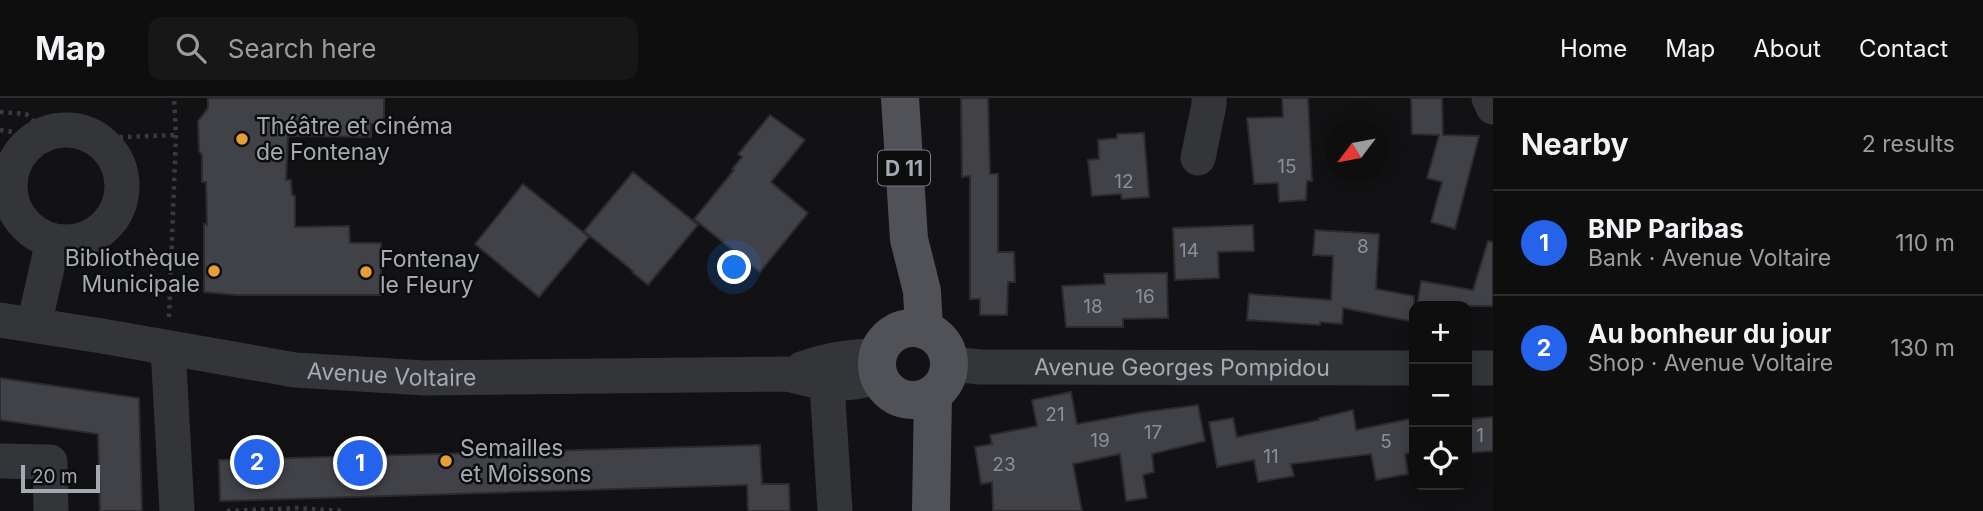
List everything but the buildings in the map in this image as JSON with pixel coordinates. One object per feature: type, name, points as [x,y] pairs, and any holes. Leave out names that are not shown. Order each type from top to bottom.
[{"type":"main road","name":"D 11","points":[[900,98],[909,239],[897,291],[930,505]]},
{"type":"street","points":[[1198,158],[1209,98]]},
{"type":"street","points":[[1489,98],[1493,107]]},
{"type":"street","points":[[62,130],[78,131],[94,138],[107,149],[117,164],[121,181],[120,199],[114,215],[102,228],[87,238],[70,242],[53,241],[36,233],[22,221],[13,205],[10,187],[12,170],[22,139],[62,130]]},
{"type":"street","points":[[34,325],[53,241]]},
{"type":"street","name":"Avenue Voltaire","points":[[0,320],[295,370],[425,378],[788,374],[827,384],[863,382],[909,365]]},
{"type":"street","points":[[169,348],[177,511]]},
{"type":"street","name":"Avenue Voltaire","points":[[788,374],[818,363],[860,356],[909,365]]},
{"type":"street","name":"Avenue Georges Pompidou","points":[[909,365],[1409,368]]},
{"type":"street","points":[[1472,368],[1493,368]]},
{"type":"street","points":[[827,384],[835,511]]},
{"type":"street","points":[[0,461],[50,462],[51,511]]},
{"type":"path","points":[[169,348],[176,135],[174,98]]},
{"type":"path","points":[[0,112],[26,114],[22,139]]},
{"type":"path","points":[[94,138],[176,135]]},
{"type":"path","points":[[227,511],[297,508],[345,511]]},
{"type":"place","name":"Théâtre et cinéma de Fontenay","points":[[242,139]]},
{"type":"place","name":"Bibliothèque Municipale","points":[[214,271]]},
{"type":"place","name":"Fontenay le Fleury","points":[[366,272]]},
{"type":"place","name":"Semailles et Moissons","points":[[446,461]]},
{"type":"place","name":"Au bonheur du jour","points":[[257,462]]},
{"type":"place","name":"BNP Paribas","points":[[360,463]]}]
